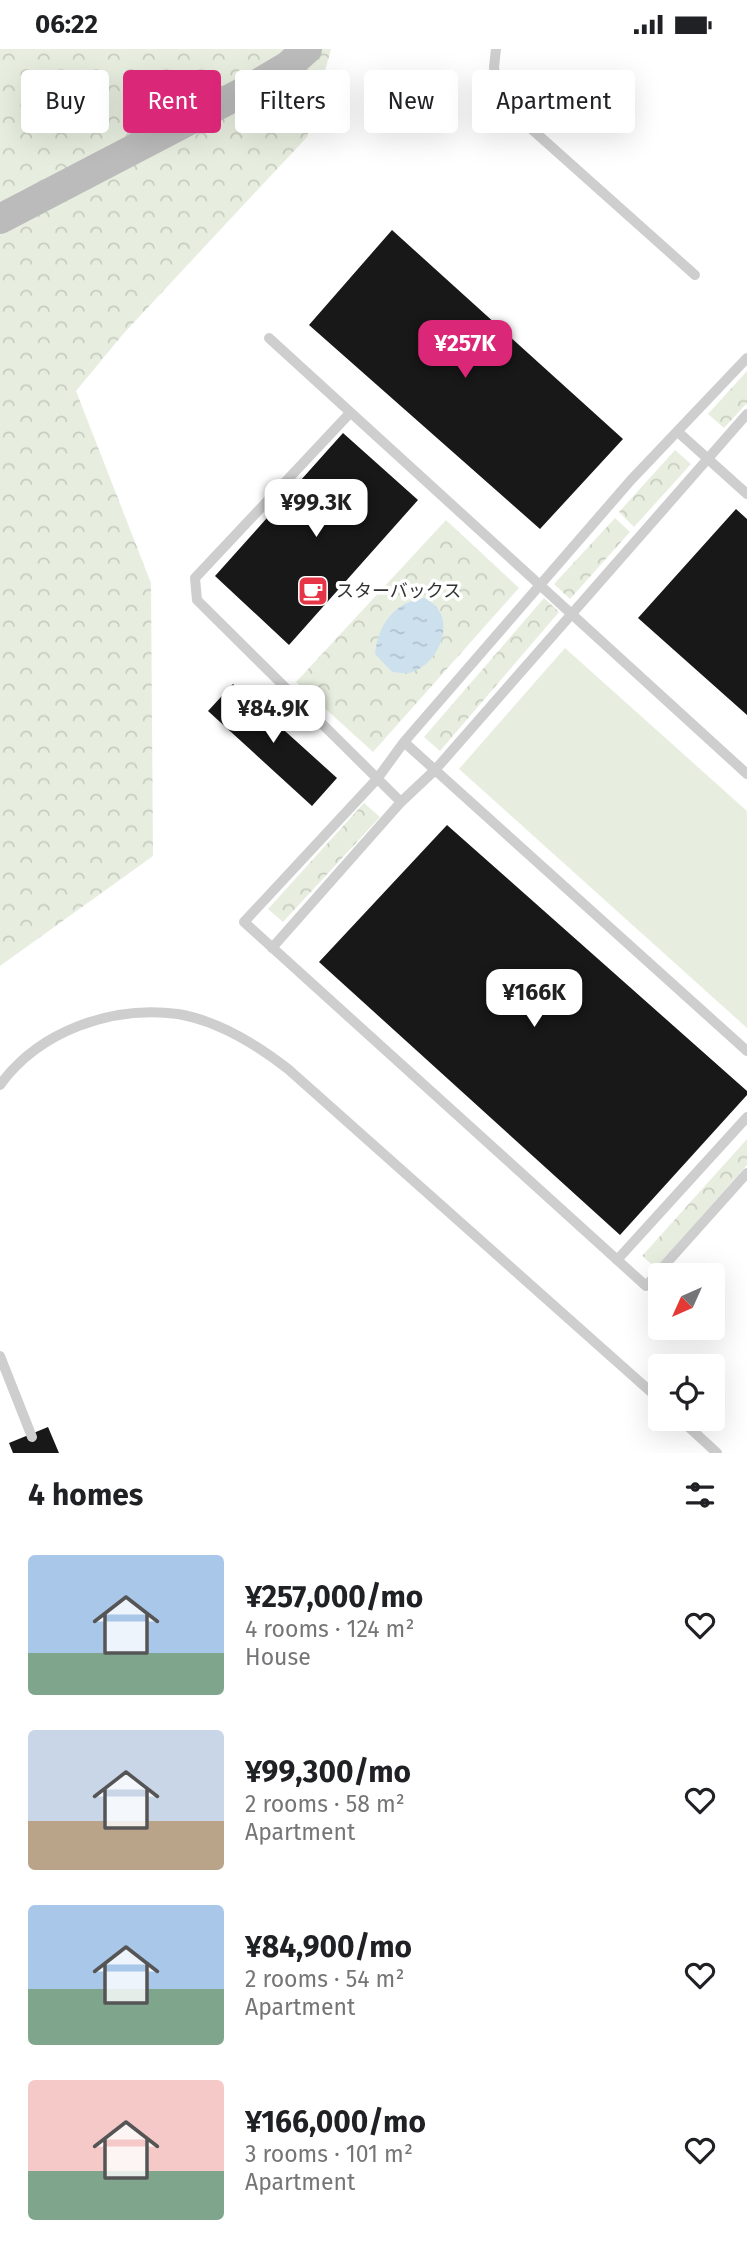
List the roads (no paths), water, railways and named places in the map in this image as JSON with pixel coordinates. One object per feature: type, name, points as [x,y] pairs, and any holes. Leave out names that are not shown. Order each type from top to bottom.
[{"type":"street","points":[[0,219],[251,88],[288,66],[307,49]]},
{"type":"lane","points":[[496,49],[494,67],[498,99],[695,275]]},
{"type":"lane","points":[[269,338],[747,774]]},
{"type":"lane","points":[[747,358],[631,479],[404,742],[377,779],[244,922],[646,1286],[747,1174]]},
{"type":"lane","points":[[349,413],[195,578],[197,600],[401,802]]},
{"type":"lane","points":[[272,948],[401,802],[435,770],[570,612],[747,414]]},
{"type":"lane","points":[[678,432],[747,494]]},
{"type":"lane","points":[[404,742],[523,846],[747,1051]]},
{"type":"lane","points":[[0,1085],[27,1056],[55,1037],[81,1024],[112,1017],[144,1013],[178,1014],[208,1022],[237,1035],[265,1051],[288,1069],[648,1389]]},
{"type":"lane","points":[[617,1260],[747,1117]]},
{"type":"lane","points":[[0,1356],[32,1437]]},
{"type":"lane","points":[[693,1431],[717,1453]]},
{"type":"water","points":[[424,598],[435,605],[441,615],[444,627],[442,639],[430,660],[420,668],[409,673],[392,672],[375,654],[380,634],[396,610],[413,600]]},
{"type":"place","name":"スターバックス","points":[[313,591]]}]
